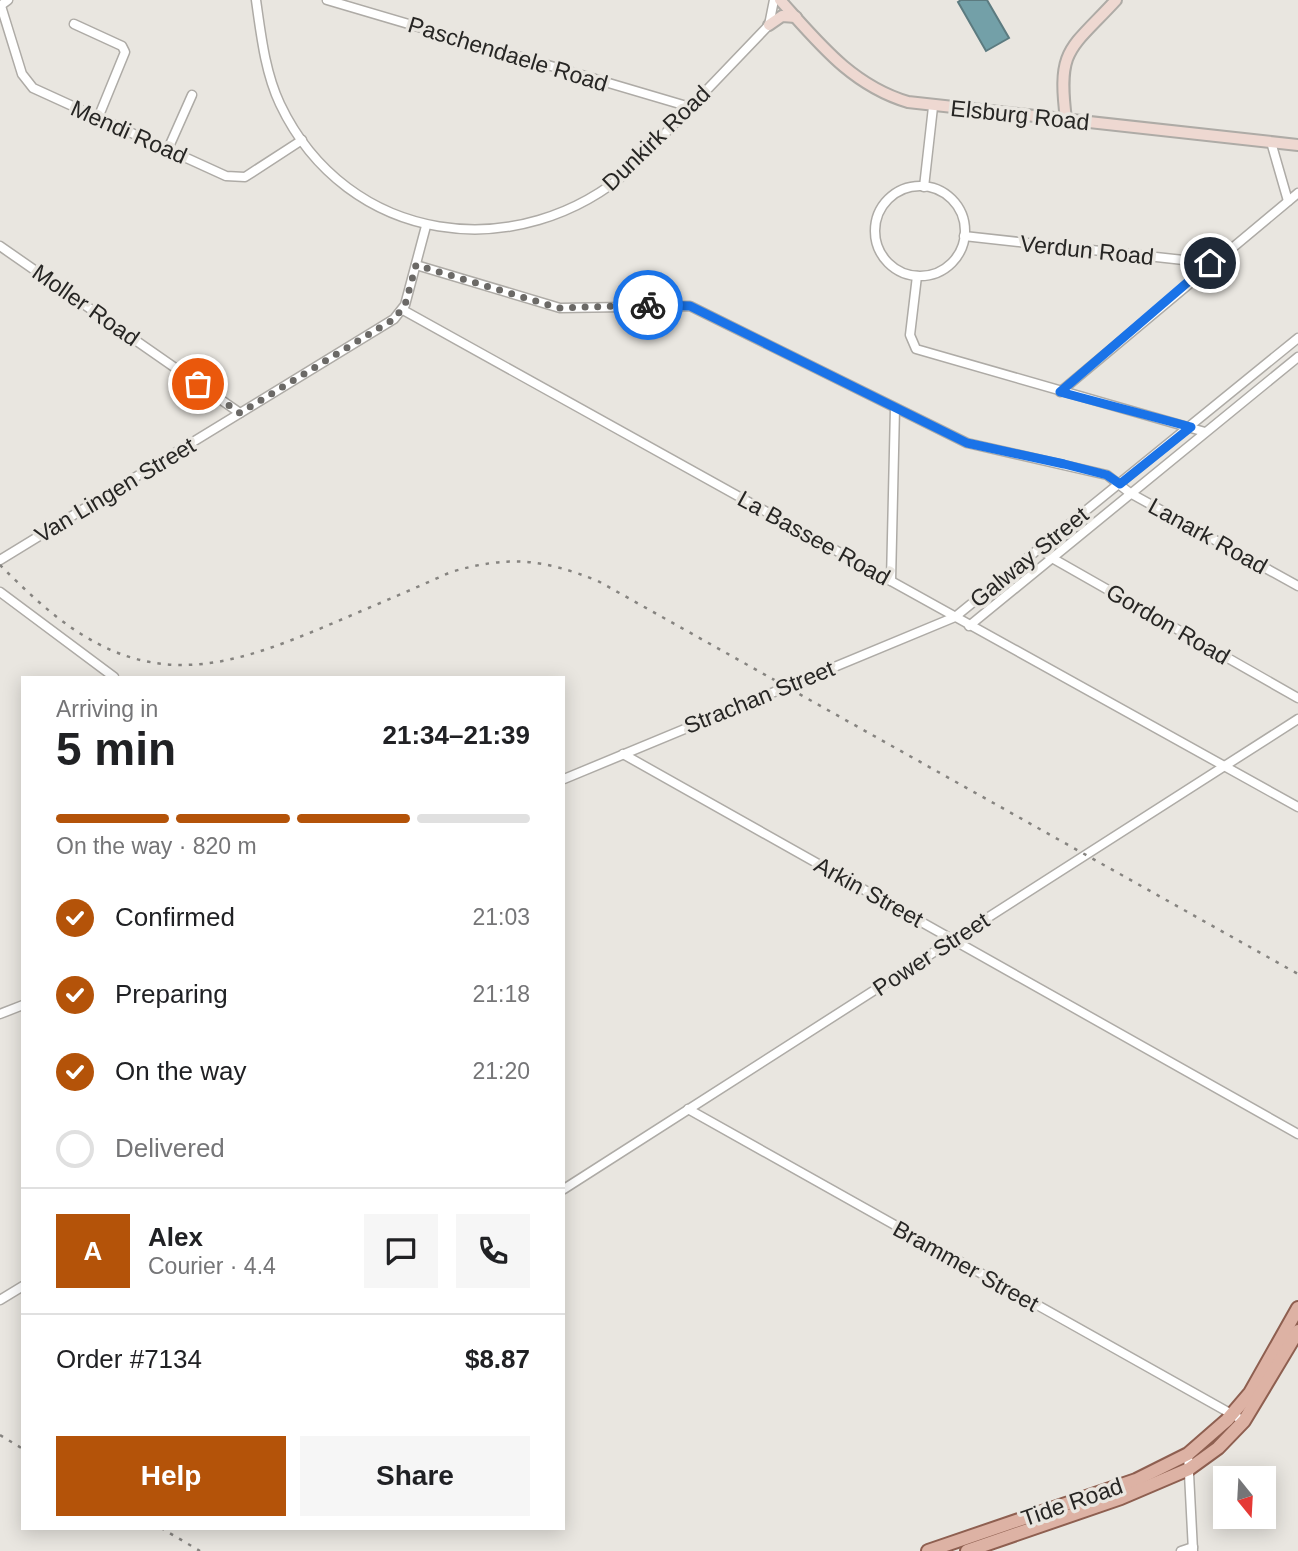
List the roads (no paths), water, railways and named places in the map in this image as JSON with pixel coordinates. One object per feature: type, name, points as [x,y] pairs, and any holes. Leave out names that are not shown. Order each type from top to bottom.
[{"type":"main road","name":"Elsburg Road","points":[[780,0],[837,62],[867,86],[891,97],[933,107],[1298,145]]},
{"type":"main road","points":[[1066,120],[1061,80],[1065,58],[1116,0]]},
{"type":"main road","points":[[769,25],[782,16],[796,17]]},
{"type":"main road","points":[[1238,1417],[1298,1308]]},
{"type":"main road","points":[[1213,1443],[1238,1417],[1298,1331]]},
{"type":"main road","name":"Tide Road","points":[[928,1551],[1136,1480],[1213,1443]]},
{"type":"main road","name":"Tide Road","points":[[967,1551],[1121,1498],[1189,1469],[1213,1443]]},
{"type":"street","name":"Dunkirk Road","points":[[256,0],[263,49],[276,93],[302,140],[320,162],[359,195],[383,209],[426,226],[501,229],[531,224],[565,212],[615,182],[769,25]]},
{"type":"street","name":"Paschendaele Road","points":[[327,0],[690,107]]},
{"type":"street","points":[[769,25],[774,0]]},
{"type":"street","name":"Mendi Road","points":[[3,4],[22,74],[28,84],[37,91],[226,176],[240,178],[302,140]]},
{"type":"street","points":[[74,24],[122,46],[125,51],[98,118]]},
{"type":"street","points":[[168,149],[192,95]]},
{"type":"street","points":[[924,187],[933,107]]},
{"type":"street","points":[[1271,142],[1288,201]]},
{"type":"street","points":[[924,187],[944,194],[956,205],[963,219],[964,236],[959,252],[949,265],[934,274],[917,276],[890,265],[878,250],[874,231],[879,212],[891,197],[909,188],[924,187]]},
{"type":"street","points":[[1060,392],[1210,263],[1298,193]]},
{"type":"street","points":[[403,310],[426,226]]},
{"type":"street","name":"Verdun Road","points":[[964,236],[1210,263]]},
{"type":"street","name":"Moller Road","points":[[0,246],[240,413]]},
{"type":"street","name":"Lanark Road","points":[[416,265],[559,308],[690,306],[967,443],[1107,475],[1130,493],[1298,586]]},
{"type":"street","points":[[917,276],[910,335],[916,349],[1205,432]]},
{"type":"street","name":"Van Lingen Street","points":[[0,560],[389,323],[403,310]]},
{"type":"street","name":"La Bassee Road","points":[[403,310],[1298,807]]},
{"type":"street","name":"Galway Street","points":[[955,617],[1298,338]]},
{"type":"street","name":"Galway Street","points":[[969,626],[1298,357]]},
{"type":"street","points":[[891,581],[895,408]]},
{"type":"street","name":"Gordon Road","points":[[1040,548],[1052,558],[1298,698]]},
{"type":"street","points":[[0,592],[113,676]]},
{"type":"street","name":"Strachan Street","points":[[565,779],[955,617]]},
{"type":"street","points":[[1295,721],[1298,732]]},
{"type":"street","name":"Power Street","points":[[565,1188],[1295,721]]},
{"type":"street","name":"Arkin Street","points":[[623,754],[1298,1134]]},
{"type":"street","points":[[0,1014],[21,1006]]},
{"type":"street","name":"Brammer Street","points":[[688,1109],[1238,1417]]},
{"type":"street","points":[[0,1300],[21,1287]]},
{"type":"street","points":[[1181,1551],[1193,1549],[1188,1454]]},
{"type":"water","points":[[987,0],[1009,38],[986,51],[958,2]]},
{"type":"railway","points":[[0,565],[49,611],[81,634],[112,651],[143,661],[173,665],[233,659],[293,640],[451,572],[508,562],[560,568],[598,581],[1298,974]]},
{"type":"railway","points":[[0,1435],[21,1448]]},
{"type":"railway","points":[[164,1530],[200,1551]]}]
